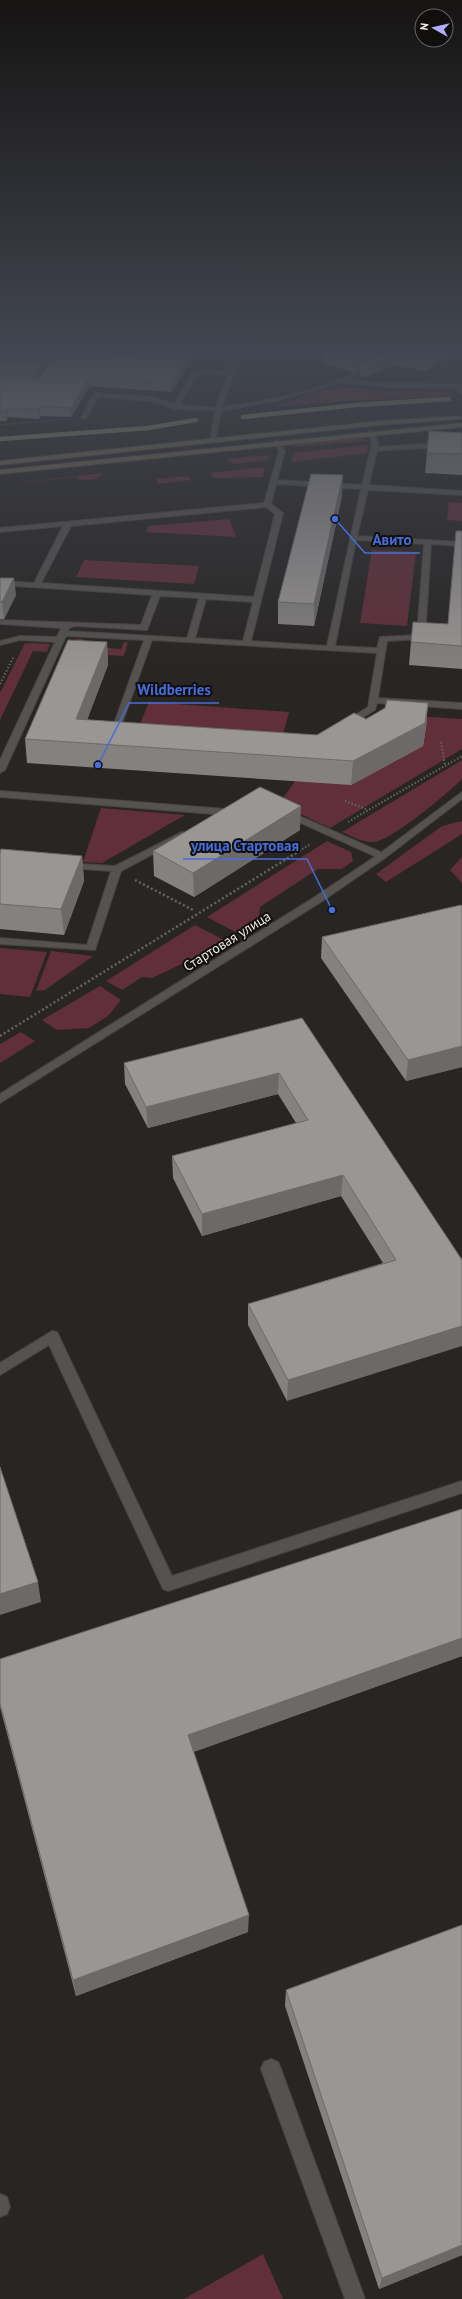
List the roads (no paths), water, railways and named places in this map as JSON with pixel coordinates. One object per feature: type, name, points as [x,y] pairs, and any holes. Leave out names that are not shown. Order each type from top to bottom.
[{"type":"main road","points":[[0,463],[36,459]]},
{"type":"main road","points":[[0,472],[117,459]]},
{"type":"street","points":[[267,505],[275,482],[280,459]]},
{"type":"street","points":[[331,648],[353,538],[372,459]]},
{"type":"street","points":[[275,482],[462,493]]},
{"type":"street","points":[[0,530],[267,505],[279,513],[246,644]]},
{"type":"street","points":[[36,586],[68,524]]},
{"type":"street","points":[[353,538],[462,544]]},
{"type":"street","points":[[340,729],[372,708],[383,639],[421,637],[428,542]]},
{"type":"street","points":[[0,583],[257,600]]},
{"type":"street","points":[[0,770],[63,633],[75,624],[144,628],[157,594]]},
{"type":"street","points":[[190,640],[203,596]]},
{"type":"street","points":[[0,622],[63,633],[380,651]]},
{"type":"street","points":[[0,643],[20,638],[63,633]]},
{"type":"street","points":[[121,736],[113,735],[149,638]]},
{"type":"street","points":[[374,700],[462,706]]},
{"type":"street","points":[[0,794],[226,812]]},
{"type":"street","name":"Стартовая улица","points":[[0,1099],[249,944],[382,856],[462,795]]},
{"type":"street","points":[[205,822],[243,805]]},
{"type":"street","points":[[277,809],[382,856]]},
{"type":"street","points":[[60,864],[116,873],[192,830]]},
{"type":"street","points":[[0,941],[91,948],[116,873]]},
{"type":"street","points":[[0,1370],[52,1336],[168,1584],[462,1487]]},
{"type":"street","points":[[271,2069],[355,2299]]},
{"type":"place","name":"Авито","points":[[335,519]]},
{"type":"place","name":"Wildberries","points":[[98,765]]},
{"type":"place","name":"улица Стартовая","points":[[332,910]]}]
